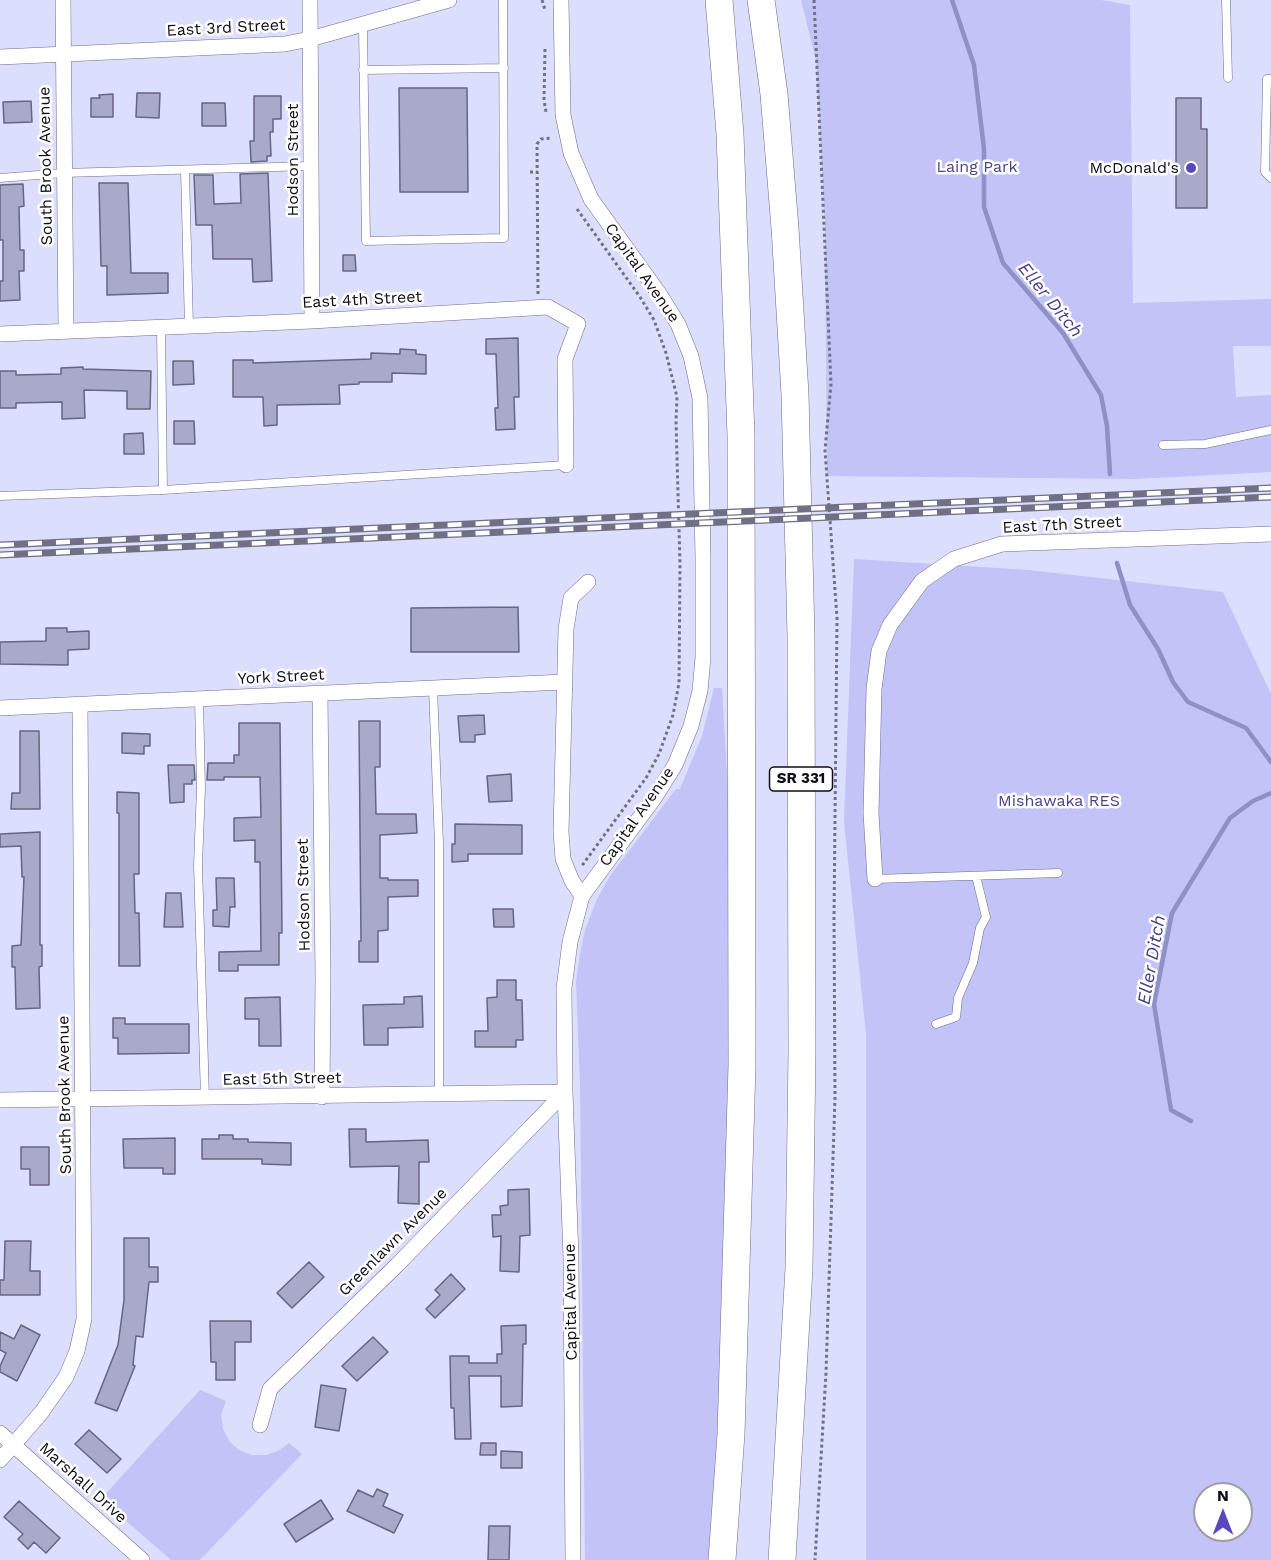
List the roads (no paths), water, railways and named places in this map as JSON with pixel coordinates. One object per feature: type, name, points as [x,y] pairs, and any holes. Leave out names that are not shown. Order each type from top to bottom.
[{"type":"highway","points":[[719,0],[730,145],[741,435],[742,1054],[737,1289],[731,1434],[722,1560]]},
{"type":"highway","name":"SR 331","points":[[761,0],[774,94],[787,252],[795,394],[801,636],[802,1052],[799,1268],[782,1560]]},
{"type":"street","name":"South Brook Avenue","points":[[63,0],[66,331]]},
{"type":"street","name":"Hodson Street","points":[[310,0],[312,321]]},
{"type":"street","name":"East 3rd Street","points":[[0,57],[285,44],[363,25],[449,0]]},
{"type":"street","name":"Capital Avenue","points":[[561,0],[563,115],[571,153],[591,199],[678,324],[691,356],[700,398],[702,436],[703,657],[700,691],[691,726],[675,765],[655,797],[582,896],[570,942],[564,988],[571,1258],[573,1560]]},
{"type":"street","name":"East 4th Street","points":[[0,334],[312,321],[548,307],[579,324],[565,359],[566,465]]},
{"type":"street","name":"East 7th Street","points":[[875,879],[871,813],[874,689],[879,651],[890,625],[922,581],[954,559],[1002,544],[1271,534]]},
{"type":"street","points":[[582,896],[572,881],[563,859],[561,832],[566,629],[571,598],[588,582]]},
{"type":"street","name":"York Street","points":[[0,708],[564,682]]},
{"type":"street","name":"Hodson Street","points":[[320,693],[322,1096]]},
{"type":"street","name":"South Brook Avenue","points":[[0,1460],[40,1413],[66,1377],[77,1351],[84,1319],[80,704]]},
{"type":"street","name":"East 5th Street","points":[[0,1100],[565,1092]]},
{"type":"street","name":"Greenlawn Avenue","points":[[260,1425],[270,1389],[397,1265],[565,1092]]},
{"type":"street","name":"Marshall Drive","points":[[0,1433],[142,1560]]},
{"type":"lane","points":[[363,25],[366,240],[504,238],[502,0]]},
{"type":"lane","points":[[1226,0],[1228,78]]},
{"type":"lane","points":[[363,70],[504,68]]},
{"type":"lane","points":[[1271,79],[1267,79],[1265,172],[1271,178]]},
{"type":"lane","points":[[0,178],[63,173],[311,166]]},
{"type":"lane","points":[[185,170],[189,327]]},
{"type":"lane","points":[[161,328],[163,490]]},
{"type":"lane","points":[[1163,445],[1205,444],[1271,430]]},
{"type":"lane","points":[[0,496],[163,490],[566,465]]},
{"type":"lane","points":[[433,688],[439,844],[439,1094]]},
{"type":"lane","points":[[199,699],[201,788],[198,865],[205,1098]]},
{"type":"lane","points":[[875,879],[1058,873]]},
{"type":"lane","points":[[936,1024],[956,1017],[958,998],[973,963],[980,928],[986,917],[976,876]]},
{"type":"waterway","name":"Eller Ditch","points":[[952,0],[974,65],[984,149],[984,207],[1003,263],[1063,333],[1101,395],[1107,426],[1110,474]]},
{"type":"waterway","name":"Eller Ditch","points":[[1117,563],[1130,605],[1158,649],[1173,682],[1188,702],[1246,728],[1271,762]]},
{"type":"waterway","name":"Eller Ditch","points":[[1191,1121],[1171,1110],[1154,1004],[1172,913],[1230,818],[1253,801],[1271,793]]},
{"type":"railway","points":[[0,545],[1271,488]]},
{"type":"railway","points":[[0,555],[1271,497]]},
{"type":"place","name":"McDonald's","points":[[1191,168]]},
{"type":"park label","name":"Laing Park","points":[[977,167]]},
{"type":"park label","name":"Mishawaka RES","points":[[1059,801]]}]
